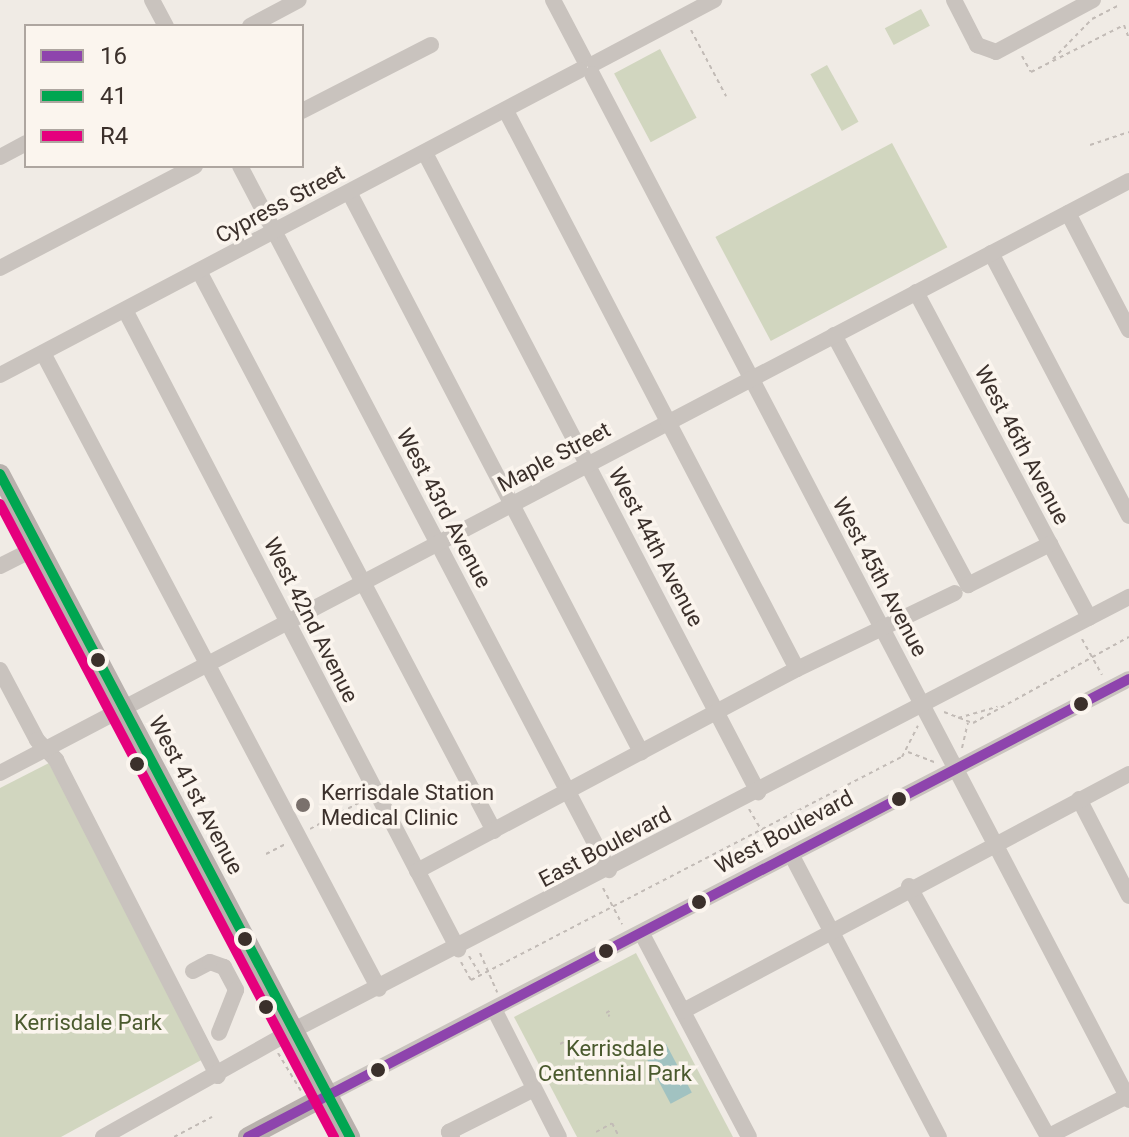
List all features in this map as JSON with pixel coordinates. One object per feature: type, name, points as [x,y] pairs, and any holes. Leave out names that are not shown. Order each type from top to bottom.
[{"type":"main road","name":"West 41st Avenue","points":[[0,474],[350,1137]]},
{"type":"main road","name":"West Boulevard","points":[[248,1137],[327,1095]]},
{"type":"street","points":[[152,0],[165,24]]},
{"type":"street","points":[[254,24],[299,0]]},
{"type":"street","name":"West 45th Avenue","points":[[553,0],[1128,1097]]},
{"type":"street","name":"Cypress Street","points":[[0,375],[714,0]]},
{"type":"street","points":[[954,0],[977,45],[986,52],[996,52],[1093,0]]},
{"type":"street","points":[[304,110],[431,45]]},
{"type":"street","points":[[506,111],[670,420],[797,669]]},
{"type":"street","points":[[0,157],[24,144]]},
{"type":"street","name":"West 44th Avenue","points":[[425,153],[758,792]]},
{"type":"street","points":[[0,268],[191,168]]},
{"type":"street","name":"West 43rd Avenue","points":[[241,168],[569,791],[605,878]]},
{"type":"street","name":"Maple Street","points":[[0,773],[1129,181]]},
{"type":"street","points":[[349,192],[641,752]]},
{"type":"street","points":[[1068,213],[1129,330]]},
{"type":"street","points":[[991,253],[1129,516]]},
{"type":"street","points":[[199,271],[494,831]]},
{"type":"street","name":"West 46th Avenue","points":[[916,292],[1089,618]]},
{"type":"street","name":"West 42nd Avenue","points":[[125,310],[458,949]]},
{"type":"street","points":[[834,335],[968,585],[1050,544]]},
{"type":"street","points":[[43,353],[379,989]]},
{"type":"street","points":[[0,566],[38,547]]},
{"type":"street","points":[[417,871],[797,669],[955,593]]},
{"type":"street","name":"East Boulevard","points":[[103,1137],[218,1076],[292,1031],[605,878],[758,792],[1129,597]]},
{"type":"street","points":[[0,670],[45,749],[56,760],[218,1076]]},
{"type":"street","name":"West Boulevard","points":[[327,1095],[1121,685]]},
{"type":"street","points":[[683,1011],[909,886],[1129,774]]},
{"type":"street","points":[[1079,799],[1129,896]]},
{"type":"street","points":[[792,856],[939,1137]]},
{"type":"street","points":[[909,886],[1048,1137],[1128,1097]]},
{"type":"street","points":[[642,934],[749,1137]]},
{"type":"street","points":[[193,971],[210,962],[224,967],[236,990],[219,1033]]},
{"type":"street","points":[[498,1005],[534,1089],[559,1137]]},
{"type":"street","points":[[447,1135],[534,1089]]},
{"type":"path","points":[[1052,60],[1092,19],[1120,5]]},
{"type":"path","points":[[1022,56],[1031,72],[1124,25],[1129,39]]},
{"type":"path","points":[[691,29],[726,96]]},
{"type":"path","points":[[1090,145],[1129,132]]},
{"type":"path","points":[[1081,635],[1091,657],[1121,685]]},
{"type":"path","points":[[968,723],[1129,637]]},
{"type":"path","points":[[958,718],[969,718],[998,706]]},
{"type":"path","points":[[942,712],[968,723]]},
{"type":"path","points":[[962,749],[969,718]]},
{"type":"path","points":[[458,949],[471,980],[902,757],[917,730]]},
{"type":"path","points":[[907,751],[938,764]]},
{"type":"path","points":[[301,833],[365,799]]},
{"type":"path","points":[[748,808],[774,853]]},
{"type":"path","points":[[266,854],[291,841]]},
{"type":"path","points":[[231,873],[238,869]]},
{"type":"path","points":[[605,878],[624,929]]},
{"type":"path","points":[[458,949],[470,957],[480,975]]},
{"type":"path","points":[[480,953],[498,1005]]},
{"type":"path","points":[[276,1048],[301,1091]]},
{"type":"path","points":[[591,1057],[596,1054]]},
{"type":"path","points":[[174,1137],[212,1117]]},
{"type":"path","points":[[596,1132],[612,1123],[619,1137]]},
{"type":"green space","points":[[921,9],[930,26],[894,45],[885,28]]},
{"type":"green space","points":[[660,49],[697,118],[651,142],[614,73]]},
{"type":"green space","points":[[827,65],[859,122],[842,131],[810,74]]},
{"type":"green space","points":[[892,143],[947,247],[771,341],[715,237]]},
{"type":"green space","name":"Kerrisdale Park","points":[[49,763],[205,1058],[61,1137],[0,1137],[0,788]]},
{"type":"green space","name":"Kerrisdale Centennial Park","points":[[636,953],[733,1137],[577,1137],[514,1017]]},
{"type":"water","points":[[666,1044],[692,1093],[671,1104],[645,1055]]},
{"type":"transit line","name":"41","points":[[0,474],[350,1137]]},
{"type":"transit line","name":"R4","points":[[0,504],[334,1137]]},
{"type":"transit line","name":"16","points":[[248,1137],[1129,679]]},
{"type":"place","name":"Kerrisdale Station Medical Clinic","points":[[303,805]]}]
